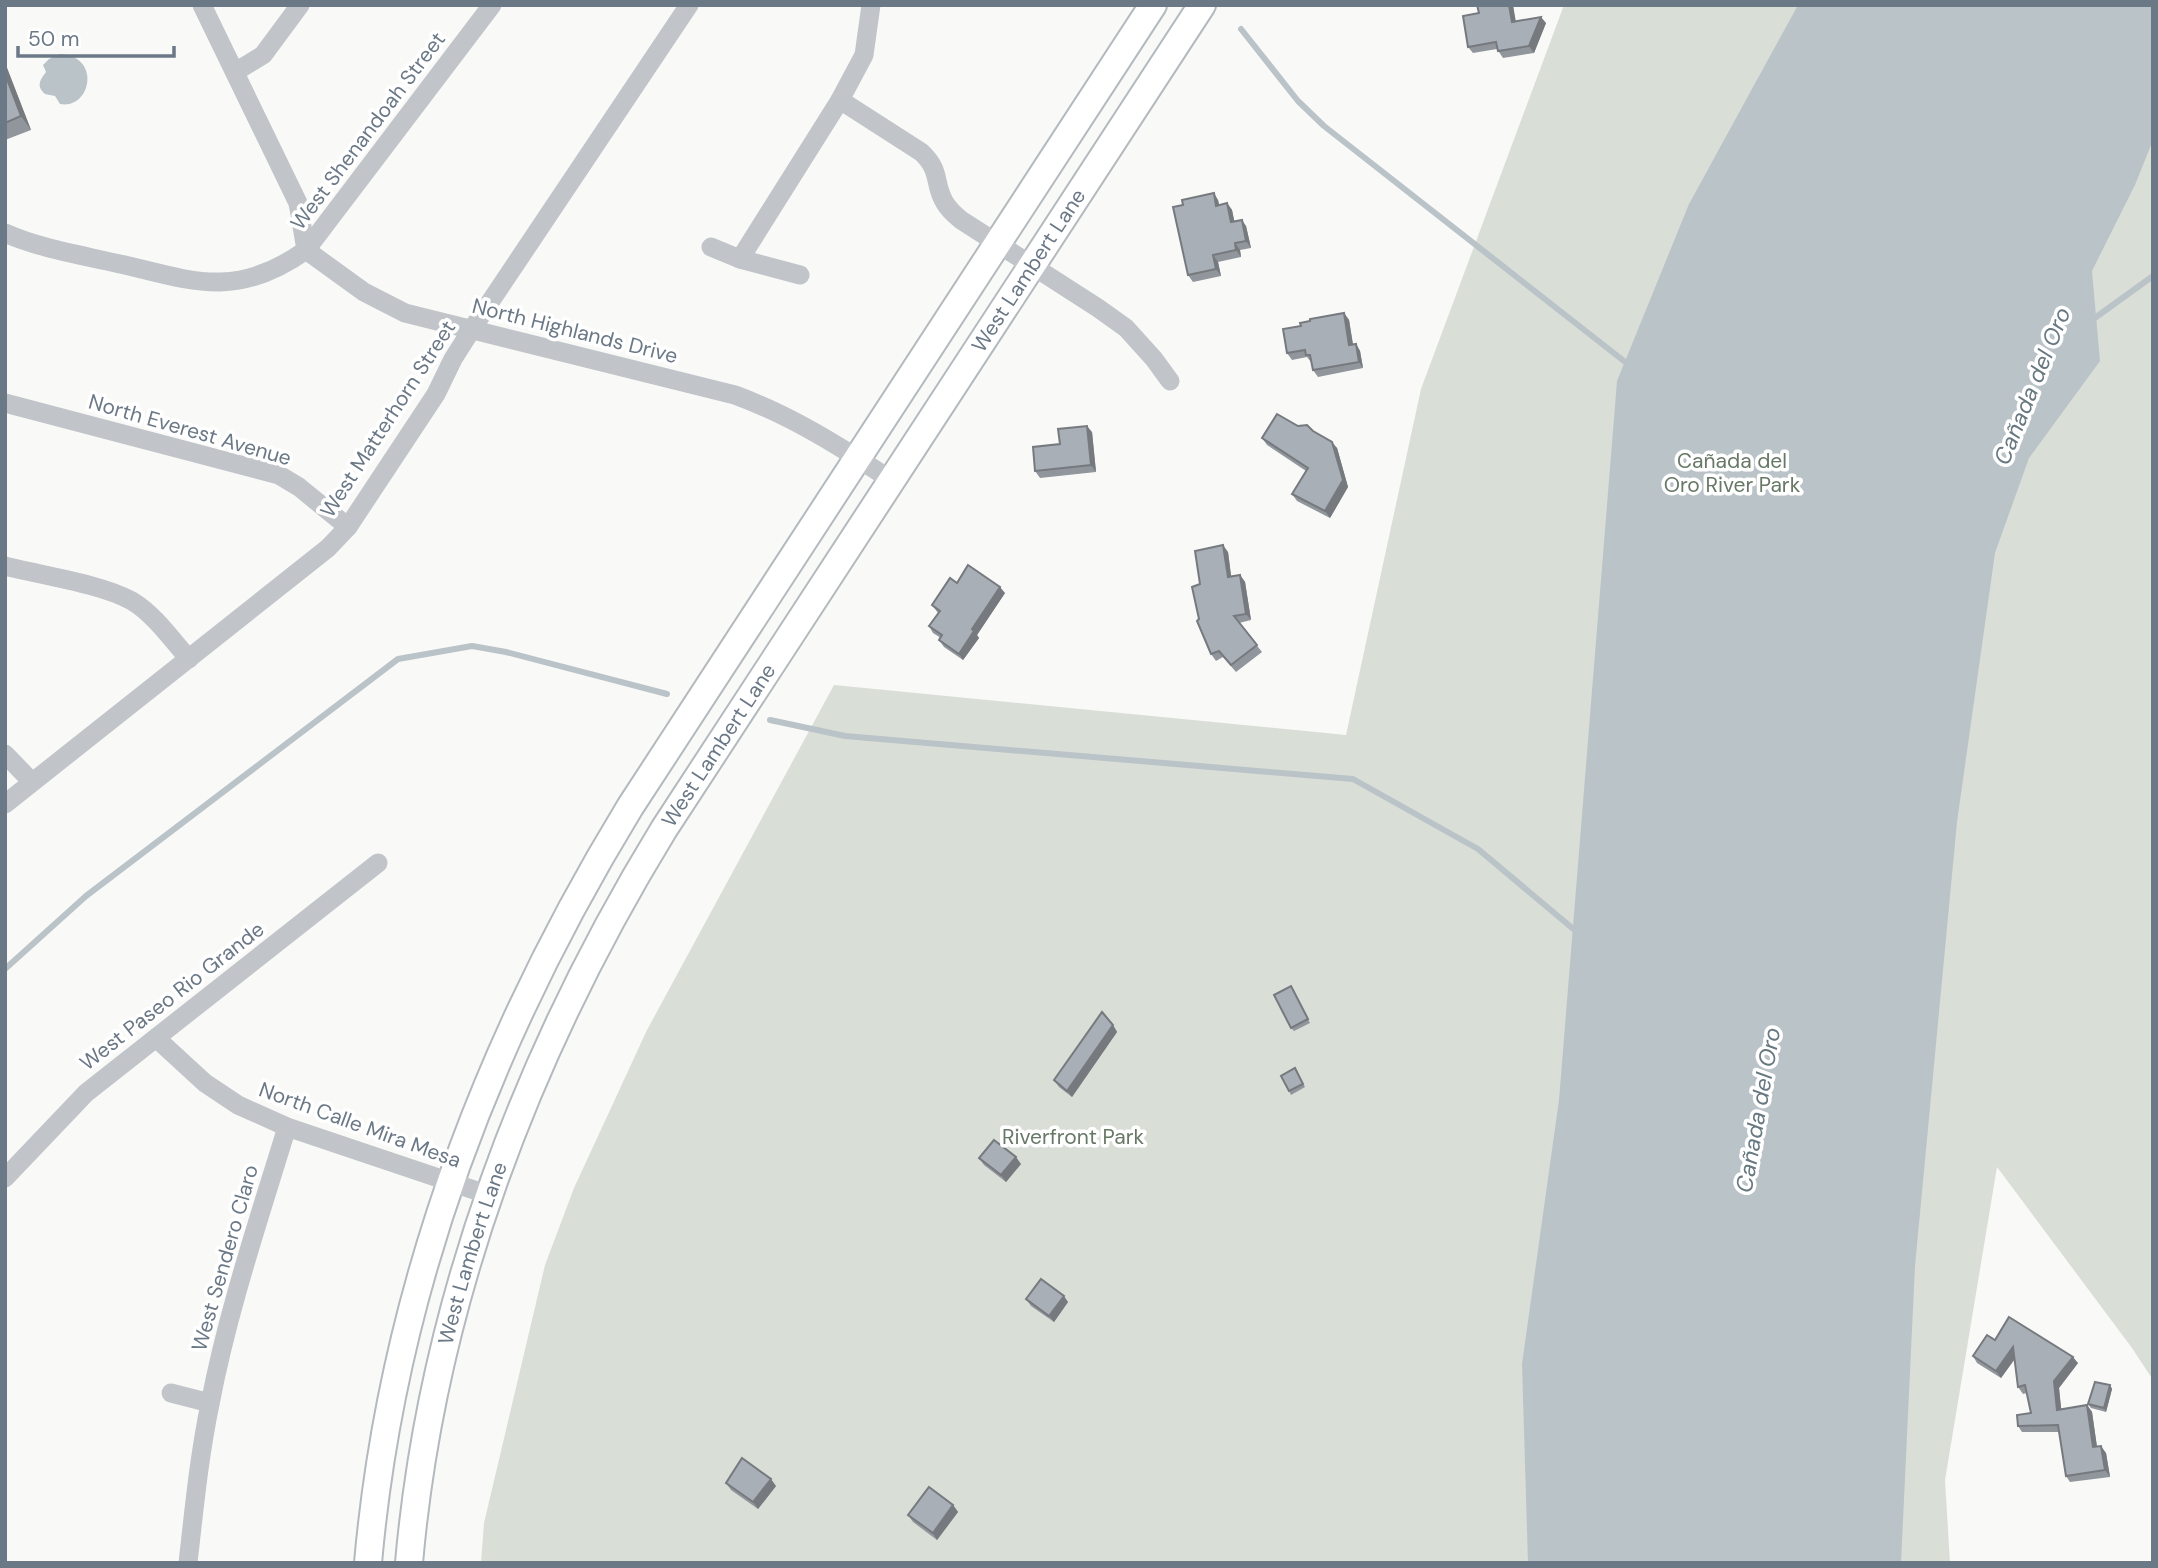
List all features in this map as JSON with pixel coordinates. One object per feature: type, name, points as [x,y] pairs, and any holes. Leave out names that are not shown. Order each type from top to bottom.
[{"type":"main road","name":"West Lambert Lane","points":[[368,1563],[382,1449],[400,1358],[426,1256],[450,1181],[499,1055],[538,973],[583,885],[630,807],[1153,5]]},
{"type":"main road","name":"West Lambert Lane","points":[[409,1563],[417,1492],[440,1367],[456,1300],[489,1195],[519,1113],[591,958],[637,873],[1202,5]]},
{"type":"street","points":[[5,233],[64,251],[168,275],[220,282],[242,279],[284,266],[306,250],[298,203],[202,5]]},
{"type":"street","points":[[236,72],[263,55],[300,5]]},
{"type":"street","name":"West Shenandoah Street","points":[[306,250],[492,5]]},
{"type":"street","name":"West Matterhorn Street","points":[[5,804],[328,548],[348,527],[436,394],[472,329],[689,5]]},
{"type":"street","points":[[740,259],[840,100],[864,55],[871,5]]},
{"type":"street","points":[[840,100],[921,152],[931,161],[936,171],[943,201],[961,220],[1126,328],[1170,381]]},
{"type":"street","points":[[711,247],[740,259],[800,275]]},
{"type":"street","name":"North Highlands Drive","points":[[306,250],[346,280],[405,313],[735,394],[772,408],[891,480]]},
{"type":"street","name":"North Everest Avenue","points":[[5,403],[279,475],[299,487],[348,527]]},
{"type":"street","points":[[5,566],[85,585],[131,601],[145,611],[189,659]]},
{"type":"street","points":[[5,754],[32,782]]},
{"type":"street","name":"West Paseo Rio Grande","points":[[5,1178],[86,1093],[378,863]]},
{"type":"street","name":"North Calle Mira Mesa","points":[[156,1038],[220,1095],[286,1127],[489,1195]]},
{"type":"street","name":"West Sendero Claro","points":[[188,1563],[198,1467],[210,1403],[235,1297],[286,1127]]},
{"type":"street","points":[[171,1394],[210,1403]]},
{"type":"green space","name":"Riverfront Park","points":[[1564,5],[2153,5],[2153,1380],[1997,1167],[1945,1480],[1950,1563],[481,1563],[484,1523],[545,1265],[574,1188],[647,1030],[834,685],[1346,735],[1421,389]]},
{"type":"water","name":"Cañada del Oro River Park","points":[[1798,5],[2153,5],[2153,140],[2135,185],[2092,271],[2100,361],[2029,458],[1995,553],[1957,822],[1915,1266],[1901,1563],[1528,1563],[1522,1364],[1559,1100],[1617,381],[1689,204]]},
{"type":"water","points":[[60,54],[73,57],[87,72],[85,91],[71,104],[60,104],[55,96],[45,94],[40,86],[46,72],[43,65]]},
{"type":"building","points":[[1477,5],[1509,5],[1512,22],[1541,17],[1529,46],[1498,51],[1496,42],[1468,47],[1463,16],[1479,13]]},
{"type":"building","points":[[5,74],[21,116],[5,123]]},
{"type":"building","points":[[1214,193],[1216,206],[1227,203],[1231,222],[1242,220],[1246,241],[1235,243],[1236,250],[1213,255],[1216,269],[1188,275],[1173,207],[1183,205],[1182,200]]},
{"type":"building","points":[[1344,313],[1349,345],[1356,344],[1359,362],[1313,370],[1310,355],[1306,355],[1305,350],[1287,353],[1283,329],[1301,326],[1300,323],[1310,319]]},
{"type":"building","points":[[1277,414],[1298,426],[1307,425],[1332,442],[1343,480],[1325,511],[1292,494],[1308,468],[1262,438]]},
{"type":"building","points":[[1087,426],[1091,465],[1035,471],[1033,447],[1060,444],[1058,429]]},
{"type":"building","points":[[1223,545],[1228,577],[1240,575],[1246,614],[1234,616],[1257,645],[1231,665],[1219,651],[1211,654],[1197,621],[1199,619],[1192,587],[1200,584],[1195,551]]},
{"type":"building","points":[[968,565],[1000,587],[959,654],[939,640],[942,635],[929,626],[940,611],[932,605],[950,578],[957,583]]},
{"type":"building","points":[[1291,986],[1308,1019],[1291,1028],[1274,995]]},
{"type":"building","points":[[1102,1012],[1113,1025],[1067,1091],[1054,1080]]},
{"type":"building","points":[[1295,1068],[1303,1084],[1289,1091],[1281,1076]]},
{"type":"building","points":[[994,1140],[1016,1157],[1001,1175],[979,1158]]},
{"type":"building","points":[[1041,1279],[1064,1296],[1049,1316],[1026,1299]]},
{"type":"building","points":[[2009,1317],[2073,1357],[2054,1381],[2057,1410],[2087,1405],[2093,1447],[2101,1446],[2105,1470],[2066,1476],[2058,1425],[2018,1426],[2017,1415],[2031,1413],[2025,1385],[2018,1387],[2013,1347],[1996,1371],[1973,1356],[1987,1335],[1995,1340]]},
{"type":"building","points":[[2095,1382],[2110,1385],[2104,1408],[2088,1404]]},
{"type":"building","points":[[742,1458],[771,1479],[753,1502],[726,1483]]},
{"type":"building","points":[[929,1487],[953,1505],[933,1533],[908,1515]]},
{"type":"waterway","points":[[1241,29],[1298,101],[1324,126],[1629,365]]},
{"type":"waterway","points":[[2092,320],[2153,276]]},
{"type":"waterway","points":[[5,969],[86,896],[398,659],[472,646],[506,652],[667,694]]},
{"type":"waterway","points":[[770,720],[845,736],[1353,779],[1478,849],[1577,932]]},
{"type":"water label","name":"Cañada del Oro","points":[[2032,386]]},
{"type":"water label","name":"Cañada del Oro","points":[[1758,1110]]}]
